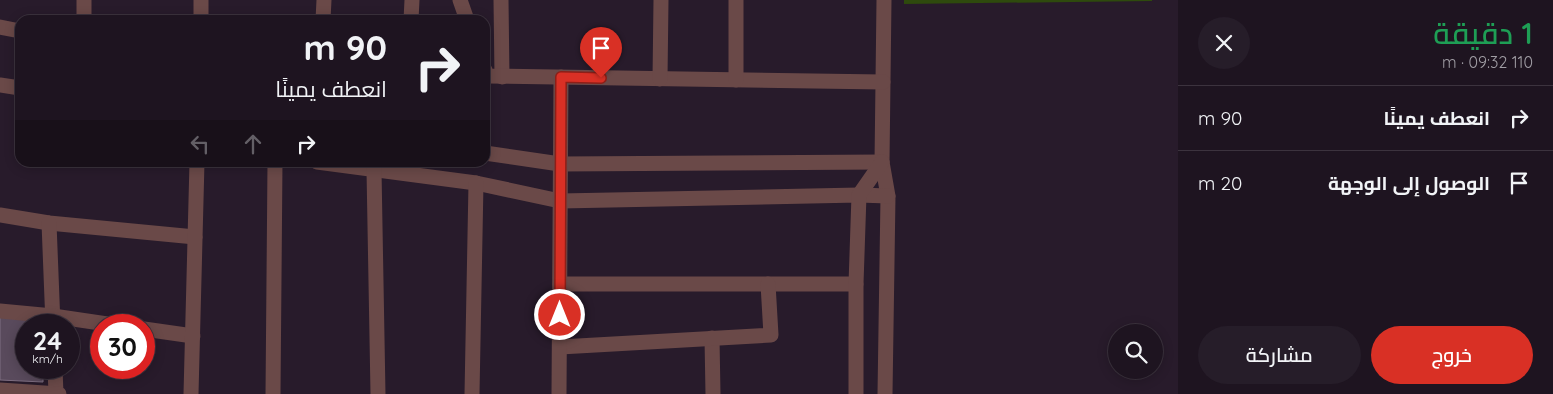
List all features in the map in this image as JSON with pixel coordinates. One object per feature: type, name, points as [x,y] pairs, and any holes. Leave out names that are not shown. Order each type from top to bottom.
[{"type":"street","points":[[84,0],[84,15]]},
{"type":"street","points":[[201,0],[201,15]]},
{"type":"street","points":[[323,15],[324,0]]},
{"type":"street","points":[[411,15],[412,0]]},
{"type":"street","points":[[460,0],[465,15]]},
{"type":"street","points":[[501,0],[502,77]]},
{"type":"street","points":[[660,79],[661,0]]},
{"type":"street","points":[[736,0],[736,80]]},
{"type":"street","points":[[884,0],[882,162],[888,196],[885,394]]},
{"type":"street","points":[[0,27],[15,30]]},
{"type":"street","points":[[490,76],[883,82]]},
{"type":"street","points":[[560,394],[561,77]]},
{"type":"street","points":[[0,85],[15,87]]},
{"type":"street","points":[[490,154],[560,164],[882,162]]},
{"type":"street","points":[[856,394],[856,284],[859,195],[882,162]]},
{"type":"street","points":[[191,394],[197,167]]},
{"type":"street","points":[[273,394],[274,167]]},
{"type":"street","points":[[353,167],[476,183],[560,201],[888,196]]},
{"type":"street","points":[[374,170],[378,394]]},
{"type":"street","points":[[472,394],[476,183]]},
{"type":"street","points":[[0,215],[195,237]]},
{"type":"street","points":[[49,222],[53,314]]},
{"type":"street","points":[[560,284],[856,284]]},
{"type":"street","points":[[560,347],[771,335],[768,284]]},
{"type":"street","points":[[0,311],[16,314]]},
{"type":"street","points":[[155,331],[192,336]]},
{"type":"street","points":[[712,338],[713,394]]},
{"type":"street","points":[[0,390],[57,394],[55,379]]},
{"type":"green space","points":[[904,0],[1152,0],[1152,1],[904,4]]},
{"type":"building","points":[[0,315],[15,316],[15,379],[43,379],[43,382],[0,380]]},
{"type":"route","points":[[560,315],[561,77],[601,78]]}]
